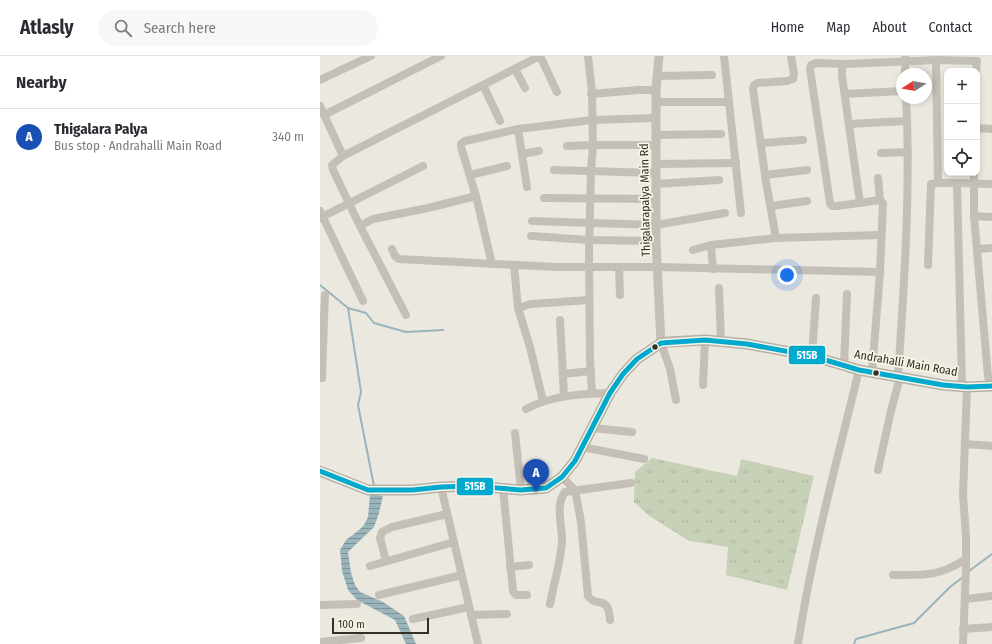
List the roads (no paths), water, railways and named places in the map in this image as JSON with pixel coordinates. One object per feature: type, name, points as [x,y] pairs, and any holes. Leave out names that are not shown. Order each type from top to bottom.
[{"type":"main road","name":"Andrahalli Main Road","points":[[320,471],[368,490],[413,490],[472,486],[521,490],[546,488],[562,477],[575,461],[610,393],[623,374],[637,359],[661,343],[704,340],[747,344],[812,356],[859,370],[943,385],[991,386]]},
{"type":"street","points":[[320,80],[371,56]]},
{"type":"street","points":[[324,115],[440,56]]},
{"type":"street","points":[[406,315],[360,226],[332,165],[343,156],[540,56],[557,92]]},
{"type":"street","points":[[588,56],[592,120],[589,222],[589,300],[592,393]]},
{"type":"street","name":"Thigalarapalya Main Rd","points":[[659,56],[656,90],[656,241],[661,343]]},
{"type":"street","points":[[724,56],[741,214]]},
{"type":"street","points":[[776,238],[753,95],[754,85],[757,82],[791,80],[794,74],[791,56]]},
{"type":"street","points":[[880,200],[837,206],[832,206],[830,203],[810,69],[811,65],[816,63],[905,59],[977,60],[976,68]]},
{"type":"street","points":[[936,60],[938,183]]},
{"type":"street","points":[[848,61],[842,68],[842,76],[860,203]]},
{"type":"street","points":[[514,69],[525,88]]},
{"type":"street","points":[[657,76],[712,75]]},
{"type":"street","points":[[483,85],[500,120]]},
{"type":"street","points":[[591,94],[656,90]]},
{"type":"street","points":[[845,94],[896,91]]},
{"type":"street","points":[[656,102],[729,102]]},
{"type":"street","points":[[878,470],[899,377],[907,234],[908,152],[906,104]]},
{"type":"street","points":[[320,106],[343,156]]},
{"type":"street","points":[[492,264],[476,196],[461,144],[464,141],[518,129],[592,120],[656,118]]},
{"type":"street","points":[[849,124],[907,121]]},
{"type":"street","points":[[980,128],[992,129]]},
{"type":"street","points":[[518,129],[527,187]]},
{"type":"street","points":[[567,146],[721,134]]},
{"type":"street","points":[[761,144],[803,140]]},
{"type":"street","points":[[522,154],[539,151]]},
{"type":"street","points":[[882,153],[908,152]]},
{"type":"street","points":[[554,170],[656,168],[736,163]]},
{"type":"street","points":[[363,301],[321,215],[349,203],[423,166]]},
{"type":"street","points":[[470,174],[507,166]]},
{"type":"street","points":[[765,176],[807,170]]},
{"type":"street","points":[[974,176],[974,216],[988,376],[991,386]]},
{"type":"street","points":[[872,372],[880,272],[883,203],[880,200],[878,178]]},
{"type":"street","points":[[656,184],[719,180]]},
{"type":"street","points":[[957,183],[965,386],[963,495],[966,563],[963,644]]},
{"type":"street","points":[[928,265],[931,184],[992,184]]},
{"type":"street","points":[[360,226],[373,219],[428,208],[476,196]]},
{"type":"street","points":[[544,198],[656,198]]},
{"type":"street","points":[[771,206],[806,201]]},
{"type":"street","points":[[532,221],[656,225],[725,213]]},
{"type":"street","points":[[974,216],[992,217]]},
{"type":"street","points":[[693,250],[711,245],[776,238],[881,235]]},
{"type":"street","points":[[531,236],[589,240],[656,241]]},
{"type":"street","points":[[711,245],[713,269]]},
{"type":"street","points":[[392,248],[395,256],[399,259],[492,264],[589,268],[658,267],[880,272]]},
{"type":"street","points":[[977,248],[992,248]]},
{"type":"street","points":[[514,265],[518,308],[530,347],[543,401]]},
{"type":"street","points":[[619,268],[620,294]]},
{"type":"street","points":[[719,288],[721,342]]},
{"type":"street","points":[[844,365],[847,294]]},
{"type":"street","points":[[322,378],[322,319],[325,295]]},
{"type":"street","points":[[812,356],[816,298]]},
{"type":"street","points":[[518,308],[531,304],[589,300]]},
{"type":"street","points":[[560,320],[564,396]]},
{"type":"street","points":[[703,385],[704,340]]},
{"type":"street","points":[[661,343],[670,369],[676,400]]},
{"type":"street","points":[[798,644],[804,606],[819,534],[859,370]]},
{"type":"street","points":[[563,374],[591,371]]},
{"type":"street","points":[[526,409],[543,401],[564,396],[610,393]]},
{"type":"street","points":[[592,428],[632,432]]},
{"type":"street","points":[[515,433],[521,490]]},
{"type":"street","points":[[965,444],[992,446]]},
{"type":"street","points":[[582,447],[644,459]]},
{"type":"street","points":[[562,477],[575,490],[581,522],[588,596],[590,600],[605,604],[610,610],[610,620]]},
{"type":"street","points":[[550,604],[561,554],[562,538],[559,506],[561,497],[565,492],[631,482]]},
{"type":"street","points":[[441,487],[478,644]]},
{"type":"street","points":[[503,488],[514,594],[527,595]]},
{"type":"street","points":[[386,561],[380,538],[382,532],[392,527],[447,514]]},
{"type":"street","points":[[370,566],[454,542]]},
{"type":"street","points":[[893,575],[922,575],[936,573],[966,563]]},
{"type":"street","points":[[510,567],[529,565]]},
{"type":"street","points":[[379,595],[462,575]]},
{"type":"street","points":[[965,599],[992,596]]},
{"type":"street","points":[[320,604],[357,604]]},
{"type":"street","points":[[412,619],[469,607]]},
{"type":"street","points":[[471,615],[507,614]]},
{"type":"street","points":[[963,629],[992,627]]},
{"type":"street","points":[[320,642],[362,638]]},
{"type":"water","points":[[370,494],[383,496],[379,513],[374,527],[348,552],[351,573],[355,585],[360,592],[383,602],[404,616],[416,644],[406,644],[395,620],[357,600],[348,590],[342,571],[340,550],[346,540],[364,525],[368,517]]},
{"type":"waterway","points":[[320,285],[348,308],[366,313],[374,323],[406,332],[443,330]]},
{"type":"waterway","points":[[348,308],[361,392],[358,405],[374,486]]},
{"type":"waterway","points":[[969,571],[992,554]]},
{"type":"waterway","points":[[854,644],[856,639],[914,623],[950,587],[963,577]]},
{"type":"place","name":"Thigalara Palya","points":[[536,492]]}]
